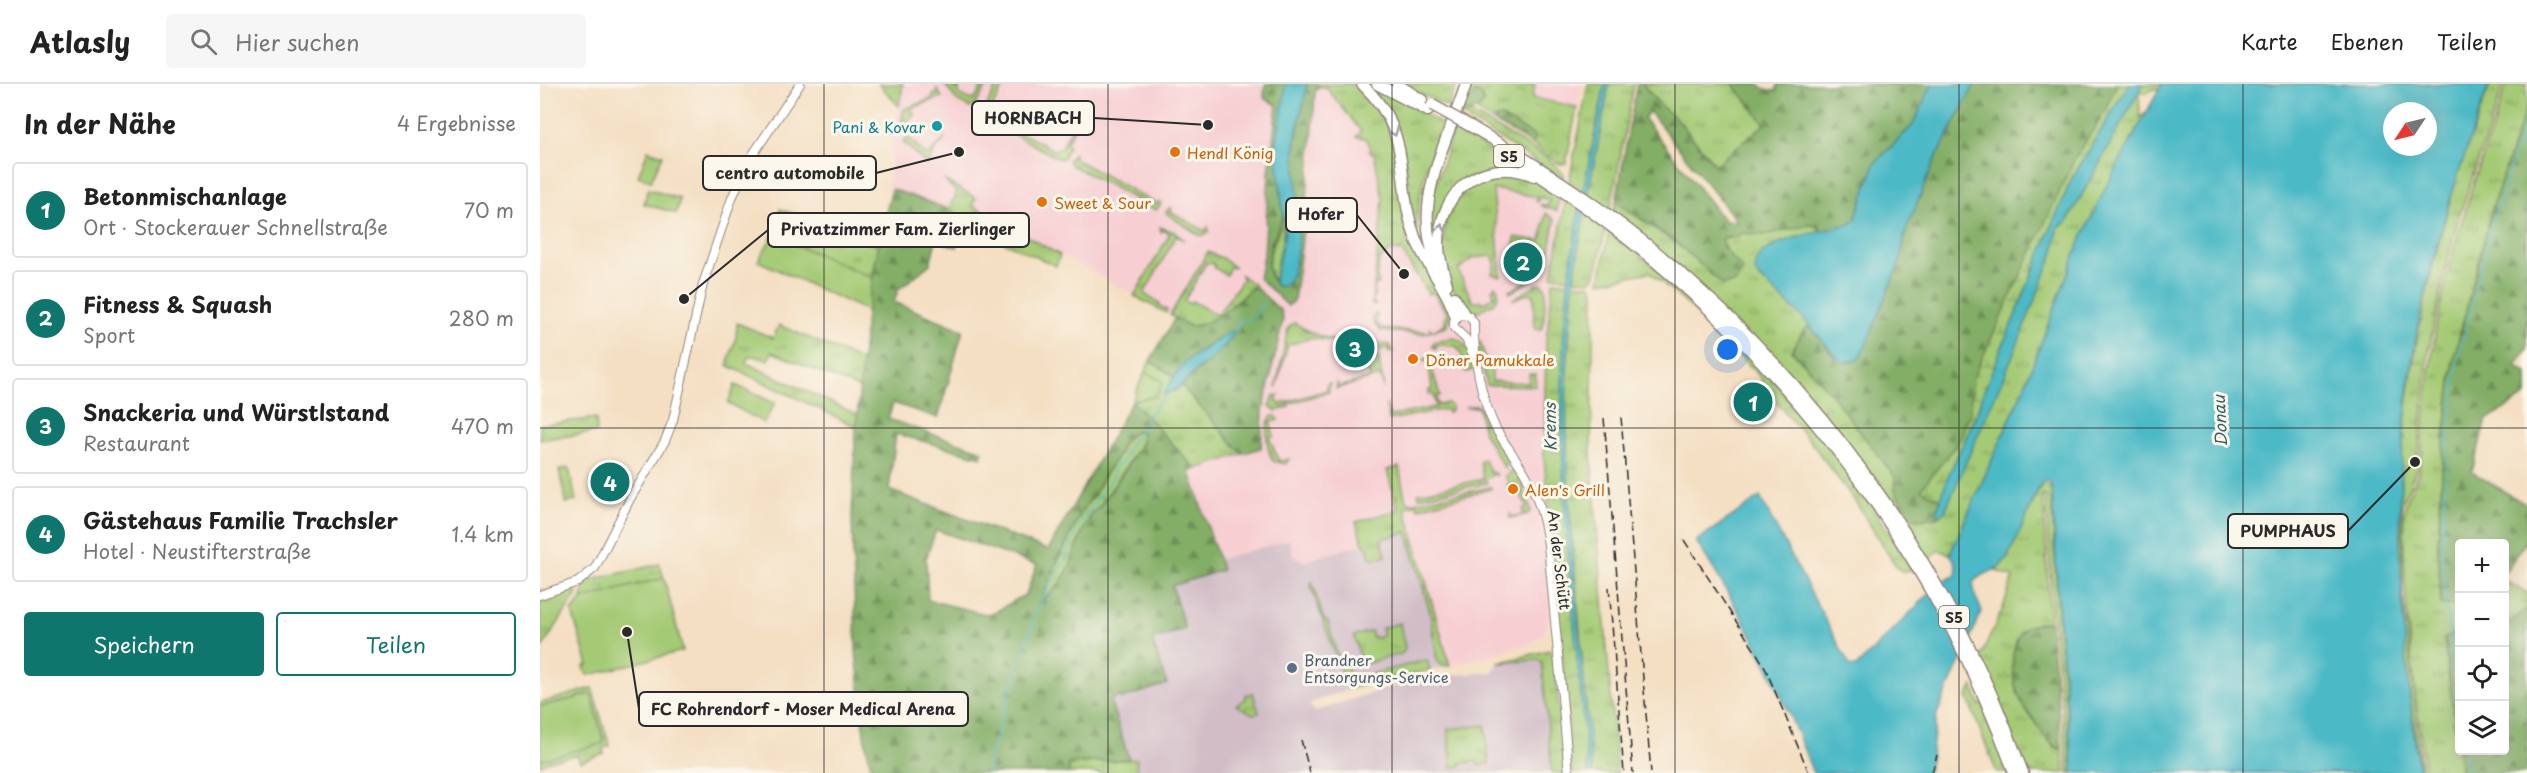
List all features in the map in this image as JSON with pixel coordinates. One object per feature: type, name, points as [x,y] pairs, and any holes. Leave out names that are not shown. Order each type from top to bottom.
[{"type":"highway","points":[[1362,84],[1382,106],[1393,126],[1402,155],[1411,222],[1417,243],[1460,316]]},
{"type":"highway","name":"S5","points":[[1377,84],[1427,105]]},
{"type":"highway","name":"S5","points":[[1389,84],[1549,178],[1620,228],[1706,306],[1781,382],[1850,466],[1910,548],[1986,692],[2022,773]]},
{"type":"highway","points":[[1397,84],[1427,105]]},
{"type":"highway","points":[[1431,269],[1420,230],[1421,198],[1425,180],[1459,84]]},
{"type":"highway","points":[[1460,316],[1431,247],[1426,207],[1433,175],[1466,84]]},
{"type":"highway","points":[[1448,285],[1440,260],[1440,233],[1446,208],[1460,187],[1480,174],[1503,169],[1549,178]]},
{"type":"highway","name":"S5","points":[[1986,692],[2014,773]]},
{"type":"street","points":[[540,595],[578,582],[595,568],[631,497],[667,437],[673,420],[701,290],[724,219],[748,162],[800,84]]},
{"type":"street","name":"An der Schütt","points":[[1477,364],[1462,335],[1454,328],[1460,316],[1473,321],[1472,330],[1477,364],[1496,428],[1526,475],[1543,514],[1569,773]]},
{"type":"street","points":[[1462,335],[1472,330]]},
{"type":"shaded area","points":[[903,84],[1265,84],[1264,97],[1277,105],[1269,174],[1264,254],[1259,278],[1294,300],[1312,165],[1315,91],[1322,86],[1326,87],[1351,122],[1353,121],[1372,142],[1403,234],[1455,313],[1453,276],[1492,185],[1554,192],[1566,199],[1552,271],[1546,343],[1544,457],[1549,530],[1543,531],[1551,617],[1544,634],[1531,643],[1450,666],[1412,530],[1304,561],[1293,556],[1288,540],[1219,559],[1190,471],[1261,448],[1263,411],[1283,319],[1281,311],[1216,318],[1190,326],[972,205],[958,193],[948,209],[887,189],[892,151],[891,129],[895,123]]},
{"type":"shaded area","points":[[1535,84],[1582,84],[1577,107],[1532,98]]},
{"type":"shaded area","points":[[1412,530],[1450,666],[1393,677],[1351,689],[1310,703],[1313,712],[1396,685],[1452,675],[1493,672],[1498,663],[1538,660],[1542,663],[1552,773],[1069,773],[1068,764],[1129,759],[1110,700],[1121,696],[1152,640],[1171,586],[1222,570],[1219,559],[1289,540],[1293,556],[1304,561]]},
{"type":"green space","points":[[879,84],[903,84],[899,106]]},
{"type":"green space","points":[[944,84],[952,84],[955,89],[959,87],[959,94],[971,100],[975,99],[983,84],[988,84],[971,108],[958,102]]},
{"type":"green space","points":[[998,84],[1005,84],[991,110],[994,112],[994,119],[1054,150],[1061,148],[1081,111],[1087,114],[1082,114],[1066,144],[1069,146],[1063,158],[1059,159],[984,118],[983,113]]},
{"type":"green space","points":[[1265,84],[1286,84],[1276,147],[1283,215],[1270,249],[1268,264],[1275,285],[1292,275],[1297,233],[1295,147],[1306,84],[1317,84],[1318,87],[1315,91],[1310,170],[1298,274],[1294,300],[1288,306],[1259,278],[1264,254],[1269,174],[1277,105],[1264,98]]},
{"type":"green space","points":[[1317,84],[1358,84],[1391,127],[1405,208],[1452,316],[1446,327],[1434,331],[1446,323],[1444,319],[1448,315],[1433,292],[1428,294],[1401,250],[1397,252],[1394,249],[1379,260],[1377,278],[1379,284],[1375,284],[1373,304],[1377,305],[1372,305],[1383,199],[1374,153],[1370,153],[1370,146],[1366,138],[1356,137],[1361,131],[1326,87],[1318,87]]},
{"type":"green space","points":[[1366,84],[1372,84],[1442,124],[1419,202],[1418,230],[1415,230],[1404,155]]},
{"type":"green space","points":[[1401,84],[1457,84],[1448,107]]},
{"type":"green space","points":[[1469,84],[1535,84],[1533,98],[1577,107],[1566,164],[1560,164],[1532,144],[1535,139],[1496,118],[1493,121],[1476,110],[1481,107],[1462,107]]},
{"type":"green space","points":[[1588,84],[1605,84],[1583,192],[1569,182]]},
{"type":"green space","points":[[1609,84],[1634,84],[1610,211],[1587,195]]},
{"type":"green space","points":[[1637,84],[1642,84],[1662,107],[1678,120],[1715,165],[1765,124],[1733,84],[1758,84],[1765,89],[1777,91],[1777,84],[1932,84],[1913,125],[1875,163],[1855,220],[1850,224],[1820,232],[1817,226],[1809,225],[1763,235],[1744,233],[1733,238],[1726,237],[1722,240],[1722,246],[1743,270],[1735,283],[1723,285],[1671,238],[1616,202]],"holes":[[[1649,111],[1737,221],[1725,221],[1644,119]]]},
{"type":"green space","points":[[1642,84],[1733,84],[1765,124],[1715,165],[1678,120],[1662,107]]},
{"type":"green space","points":[[1975,84],[2117,84],[2102,117],[2077,154],[1973,378],[1970,415],[1959,441],[1921,489],[1941,499],[1937,511],[1939,515],[1922,520],[1910,517],[1895,490],[1895,477],[1828,390],[1792,351],[1807,327],[1813,329],[1834,357],[1848,363],[1857,360],[1861,355],[1900,261],[1906,230],[1933,164]]},
{"type":"green space","points":[[2117,84],[2129,84],[2071,180],[1941,499],[1921,489],[1959,441],[1970,414],[1973,378],[2077,154],[2102,117]]},
{"type":"green space","points":[[2143,84],[2162,84],[2158,92],[2156,88],[2145,94],[2139,91]]},
{"type":"green space","points":[[2490,84],[2504,84],[2458,220],[2444,274],[2428,355],[2417,467],[2402,505],[2403,593],[2422,773],[2420,773],[2409,688],[2402,603],[2399,518],[2404,432],[2417,339],[2437,248],[2458,174]]},
{"type":"green space","points":[[2507,84],[2527,84],[2527,105],[2493,205],[2454,358],[2444,439],[2438,545],[2441,605],[2455,605],[2455,633],[2444,639],[2455,726],[2455,755],[2459,755],[2461,773],[2425,773],[2407,612],[2404,515],[2419,469],[2433,345],[2442,298],[2467,203]]},
{"type":"green space","points":[[936,88],[942,97],[910,109],[915,115],[903,126],[901,123],[904,109],[933,98],[933,95],[938,93]]},
{"type":"green space","points":[[2139,91],[2140,118],[2147,111],[2105,189],[2079,244],[2023,390],[1950,554],[1939,550],[1928,560],[1892,506],[1613,213],[1616,202],[1691,254],[1726,251],[1722,240],[1744,233],[1763,235],[1809,225],[1817,226],[1820,232],[1775,245],[1760,256],[1755,263],[1813,329],[1807,327],[1792,351],[1828,390],[1896,477],[1895,490],[1933,519],[1944,513],[2054,252],[2058,227],[2067,222]]},
{"type":"green space","points":[[1475,92],[1481,95],[1484,102],[1481,107],[1467,114],[1461,111]]},
{"type":"green space","points":[[2527,105],[2527,349],[2516,366],[2527,373],[2527,395],[2486,420],[2472,472],[2527,505],[2527,540],[2509,566],[2509,539],[2455,539],[2455,605],[2441,605],[2438,545],[2444,439],[2454,358],[2493,205]]},
{"type":"green space","points":[[1460,111],[1471,113],[1547,157],[1564,174],[1563,178],[1459,114]]},
{"type":"green space","points":[[1502,117],[1532,134],[1535,139],[1532,144],[1493,121]]},
{"type":"green space","points":[[1453,130],[1467,136],[1517,167],[1468,178],[1433,246],[1429,207]]},
{"type":"green space","points":[[908,137],[927,156],[946,138],[936,149],[927,165],[903,142]]},
{"type":"green space","points":[[648,150],[663,155],[651,181],[638,176]]},
{"type":"green space","points":[[1074,154],[1073,158],[1157,204],[1159,201],[1161,204],[1156,210],[1071,165],[1068,160]]},
{"type":"green space","points":[[1504,172],[1536,180],[1560,195],[1557,211],[1541,206],[1541,204],[1547,206],[1550,201],[1541,197],[1538,202],[1537,197],[1493,189],[1501,276],[1492,274],[1495,262],[1492,256],[1473,258],[1458,270],[1473,302],[1481,300],[1483,303],[1495,296],[1492,290],[1495,286],[1498,289],[1498,298],[1494,303],[1477,312],[1467,311],[1450,284],[1442,248],[1448,209],[1471,182]]},
{"type":"green space","points":[[944,180],[976,198],[972,205],[1060,255],[1056,266],[999,240],[948,209],[957,193]]},
{"type":"green space","points":[[648,189],[680,199],[676,213],[644,204]]},
{"type":"green space","points":[[892,189],[948,209],[966,220],[957,247],[936,240],[930,264],[898,290],[894,302],[963,330],[938,418],[893,403],[888,419],[983,451],[981,457],[896,434],[889,490],[1048,550],[1132,401],[1196,469],[1190,472],[1222,570],[1172,586],[1185,629],[1152,640],[1167,684],[1121,699],[1120,696],[1110,700],[1129,759],[1069,764],[1069,773],[872,773],[864,735],[856,650],[852,518],[855,442],[866,314],[881,231]],"holes":[[[1137,431],[1142,432],[1142,442],[1085,526],[1073,559],[1062,580],[1042,600],[1083,509],[1094,496],[1103,477],[1118,456],[1121,446],[1129,436]],[[936,530],[1037,565],[1026,594],[990,615],[928,600],[926,559]]]},
{"type":"green space","points":[[1566,199],[1580,209],[1569,279],[1552,276]]},
{"type":"green space","points":[[1169,208],[1172,208],[1171,212],[1205,231],[1208,227],[1209,231],[1205,235],[1199,235],[1167,214]]},
{"type":"green space","points":[[780,209],[879,246],[873,278],[773,235]]},
{"type":"green space","points":[[1584,212],[1606,228],[1595,277],[1589,281],[1574,279]]},
{"type":"green space","points":[[1546,213],[1555,220],[1547,268],[1543,274],[1510,293],[1509,290],[1526,281],[1526,276],[1534,275],[1539,263],[1536,262],[1538,251],[1522,251],[1522,248],[1514,247],[1515,237],[1541,241]]},
{"type":"green space","points":[[1283,215],[1283,242],[1274,281],[1270,275],[1269,262]]},
{"type":"green space","points":[[1160,227],[1174,232],[1184,240],[1176,236],[1144,294],[1160,303],[1159,305],[1167,310],[1166,313],[1134,296],[1170,234],[1163,230],[1161,232]]},
{"type":"green space","points":[[1609,231],[1697,304],[1777,386],[1849,474],[1882,521],[1912,570],[1904,572],[1897,568],[1855,501],[1810,441],[1761,385],[1762,379],[1712,326],[1650,272],[1600,282]]},
{"type":"green space","points":[[773,235],[873,278],[867,311],[758,261]]},
{"type":"green space","points":[[1208,252],[1222,258],[1235,268],[1230,267],[1226,275],[1215,268],[1213,263],[1206,263],[1184,301],[1190,304],[1192,301],[1217,315],[1243,279],[1240,274],[1255,285],[1217,317],[1192,326],[1170,315]]},
{"type":"green space","points":[[1553,281],[1569,283],[1564,344],[1564,467],[1571,589],[1588,773],[1572,773],[1544,457],[1546,343]]},
{"type":"green space","points":[[1573,283],[1591,285],[1594,292],[1591,453],[1617,773],[1592,773],[1567,477],[1566,387]]},
{"type":"green space","points":[[1537,284],[1543,284],[1546,289],[1543,327],[1539,330],[1536,329],[1534,320],[1534,295],[1529,293],[1512,300]]},
{"type":"green space","points":[[1254,286],[1281,311],[1283,319],[1263,411],[1261,448],[1242,454],[1182,386],[1228,342],[1233,335],[1231,331],[1194,354],[1174,376],[1150,361],[1175,318],[1190,326],[1208,322],[1225,312]]},
{"type":"green space","points":[[1377,314],[1376,325],[1380,325],[1380,329],[1429,332],[1422,334],[1381,331],[1375,325],[1372,317]]},
{"type":"green space","points":[[737,323],[773,338],[779,325],[863,361],[861,389],[772,352],[768,360],[754,356],[748,357],[746,363],[858,415],[857,427],[727,365],[736,338]]},
{"type":"green space","points":[[1294,323],[1314,334],[1342,343],[1311,338],[1288,345],[1276,388],[1288,328]]},
{"type":"green space","points":[[1452,338],[1465,345],[1470,354],[1473,370],[1466,372],[1461,353],[1456,346],[1436,345],[1436,349],[1432,346],[1434,342]]},
{"type":"green space","points":[[1480,341],[1486,360],[1492,361],[1492,381],[1529,383],[1529,374],[1536,374],[1535,386],[1487,385],[1476,343]]},
{"type":"green space","points":[[1391,345],[1390,349],[1392,348],[1393,352],[1389,353],[1387,348],[1377,350],[1384,388],[1380,376],[1336,389],[1337,383],[1339,387],[1370,378],[1368,370],[1364,370],[1362,363],[1368,358],[1372,346]]},
{"type":"green space","points":[[1429,357],[1440,396],[1436,397],[1438,405],[1448,403],[1452,406],[1451,410],[1448,413],[1446,409],[1389,420],[1386,404],[1390,416],[1436,407],[1433,393],[1429,394],[1429,390],[1432,389],[1428,360],[1424,360]]},
{"type":"green space","points":[[1150,361],[1174,376],[1167,388],[1173,392],[1182,386],[1242,454],[1196,469],[1132,401],[1154,396],[1163,382],[1145,372]]},
{"type":"green space","points":[[1145,372],[1163,382],[1155,396],[1132,401]]},
{"type":"green space","points":[[1330,383],[1329,392],[1288,404],[1289,407],[1276,411],[1270,407],[1274,395],[1279,396],[1276,400],[1280,404],[1327,390],[1327,384]]},
{"type":"green space","points":[[735,385],[775,403],[764,423],[728,403]]},
{"type":"green space","points":[[1476,405],[1480,408],[1488,421],[1508,460],[1505,469],[1484,433],[1478,407],[1465,407]]},
{"type":"green space","points":[[1272,416],[1276,416],[1278,420],[1270,422],[1274,436],[1269,437],[1279,461],[1289,459],[1286,464],[1273,461],[1269,451],[1267,432],[1269,420]]},
{"type":"green space","points":[[596,418],[597,432],[540,440],[540,425]]},
{"type":"green space","points":[[1137,431],[1142,432],[1142,442],[1101,505],[1092,514],[1078,542],[1071,568],[1056,589],[1041,601],[1083,509],[1094,496],[1103,477],[1118,456],[1121,446],[1129,436]]},
{"type":"green space","points":[[1484,459],[1491,473],[1495,473],[1497,476],[1494,474],[1485,480],[1487,483],[1419,497],[1418,493],[1483,479],[1480,460]]},
{"type":"green space","points":[[1399,467],[1405,498],[1410,503],[1491,487],[1491,489],[1418,508],[1417,504],[1405,507],[1450,666],[1442,666],[1437,660],[1430,612],[1407,532],[1381,539],[1386,556],[1373,559],[1370,557],[1366,544],[1363,544],[1356,522],[1398,510],[1387,470]]},
{"type":"green space","points":[[569,468],[576,501],[566,503],[559,470]]},
{"type":"green space","points":[[1514,469],[1519,470],[1525,481],[1523,489],[1531,510],[1528,514],[1510,518],[1510,513],[1511,517],[1524,514],[1523,509],[1527,507],[1515,484],[1507,485],[1509,483],[1505,476]]},
{"type":"green space","points":[[2043,482],[2049,485],[2051,492],[2059,633],[2072,773],[2068,773],[2053,619],[2046,496],[2043,496],[2050,622],[2042,622],[2024,629],[2018,637],[2014,651],[2025,709],[2054,747],[2062,749],[2065,773],[2027,773],[1980,658],[2003,608],[2013,577],[1996,571],[2007,558]]},
{"type":"green space","points":[[660,564],[664,578],[582,599],[586,581]]},
{"type":"green space","points":[[664,578],[683,651],[590,675],[586,674],[584,666],[588,665],[572,612],[582,599]]},
{"type":"green space","points":[[1312,582],[1324,619],[1328,622],[1336,651],[1351,676],[1347,678],[1350,686],[1358,683],[1362,685],[1351,689],[1346,686],[1310,584]]},
{"type":"green space","points":[[2509,583],[2527,593],[2527,608],[2509,622]]},
{"type":"green space","points":[[574,588],[577,594],[540,651],[540,599]]},
{"type":"green space","points":[[2527,608],[2527,773],[2461,773],[2459,755],[2509,755],[2509,622]]},
{"type":"green space","points":[[2050,622],[2062,749],[2047,739],[2023,705],[2015,685],[2013,668],[2014,651],[2019,635],[2030,625]]},
{"type":"green space","points":[[1400,623],[1405,648],[1403,653],[1365,664],[1361,662],[1354,636],[1371,631],[1373,637],[1378,638],[1382,636],[1382,628]]},
{"type":"green space","points":[[2455,633],[2455,726],[2444,639]]},
{"type":"green space","points":[[1549,650],[1554,657],[1565,773],[1552,773],[1542,663],[1538,660],[1498,663]]},
{"type":"green space","points":[[1427,660],[1430,670],[1367,684],[1364,676]]},
{"type":"green space","points":[[1973,686],[1980,705],[1983,704],[2010,773],[1997,773],[1967,697]]},
{"type":"green space","points":[[592,688],[610,746],[603,748],[604,753],[580,762],[577,755],[540,765],[540,760],[604,742],[591,694],[540,707],[540,703]]},
{"type":"green space","points":[[1253,693],[1259,713],[1253,714],[1236,705],[1246,699],[1245,695]]},
{"type":"green space","points":[[591,694],[604,743],[540,760],[540,707]]},
{"type":"green space","points":[[1485,725],[1489,764],[1478,765],[1477,761],[1452,767],[1448,729]]},
{"type":"green space","points":[[1137,759],[1136,773],[1069,773],[1068,764]]},
{"type":"water","points":[[1286,84],[1306,84],[1295,148],[1299,217],[1297,252],[1288,283],[1280,287],[1275,285],[1274,281],[1285,231],[1276,147]]},
{"type":"water","name":"Krems","points":[[1605,84],[1609,84],[1575,268],[1567,385],[1572,552],[1592,773],[1588,773],[1564,496],[1562,385],[1570,268]]},
{"type":"water","points":[[1932,84],[1975,84],[1933,164],[1906,230],[1900,261],[1865,348],[1857,360],[1841,362],[1803,318],[1756,274],[1755,267],[1759,257],[1775,245],[1850,224],[1855,220],[1875,163],[1913,125]]},
{"type":"water","points":[[2129,84],[2143,84],[2067,222],[2058,227],[2054,252],[2013,355],[1944,513],[1939,515],[1937,511],[1948,476],[1978,411],[1984,391],[2071,180]]},
{"type":"water","name":"Donau","points":[[2162,84],[2489,84],[2455,183],[2433,259],[2415,345],[2406,406],[2400,528],[2402,589],[2405,650],[2419,773],[2073,773],[2060,633],[2052,492],[2051,484],[2047,480],[2040,485],[2017,539],[2001,565],[1973,582],[1975,596],[1982,611],[1937,714],[1929,769],[1926,773],[1813,773],[1761,654],[1696,541],[1760,497],[1850,666],[1856,667],[1941,582],[1955,576],[1956,565],[1950,554],[2023,390],[2079,244],[2105,189]]},
{"type":"water","points":[[1234,331],[1233,335],[1220,351],[1177,388],[1164,395],[1185,362]]},
{"type":"waterway","points":[[2492,225],[2527,117]]},
{"type":"waterway","points":[[2458,701],[2446,607],[2442,545],[2448,440],[2458,358],[2491,228]]},
{"type":"waterway","points":[[1234,331],[1240,321],[1254,318],[1263,302]]},
{"type":"waterway","points":[[988,773],[989,761],[1017,668],[1041,601],[1065,560],[1078,527],[1114,476],[1114,467],[1123,462],[1130,444],[1146,425],[1147,418],[1165,395]]},
{"type":"waterway","points":[[2465,755],[2467,773]]},
{"type":"railway","points":[[1621,417],[1651,773]]},
{"type":"railway","points":[[1604,418],[1633,773]]},
{"type":"railway","points":[[1684,540],[1764,665],[1809,773]]},
{"type":"railway","points":[[1609,587],[1624,773]]},
{"type":"railway","points":[[1301,740],[1310,773]]},
{"type":"railway","points":[[1932,773],[1937,755]]},
{"type":"place","name":"HORNBACH","points":[[1208,125]]},
{"type":"place","name":"Pani & Kovar","points":[[937,126]]},
{"type":"place","name":"centro automobile","points":[[959,152]]},
{"type":"place","name":"Hendl König","points":[[1175,152]]},
{"type":"place","name":"Sweet & Sour","points":[[1042,202]]},
{"type":"place","name":"Fitness & Squash","points":[[1523,262]]},
{"type":"place","name":"Hofer","points":[[1404,274]]},
{"type":"place","name":"Privatzimmer Fam. Zierlinger","points":[[684,299]]},
{"type":"place","name":"Snackeria und Würstlstand","points":[[1355,348]]},
{"type":"place","name":"Döner Pamukkale","points":[[1413,359]]},
{"type":"place","name":"Betonmischanlage","points":[[1753,402]]},
{"type":"place","name":"PUMPHAUS","points":[[2415,462]]},
{"type":"place","name":"Gästehaus Familie Trachsler","points":[[610,482]]},
{"type":"place","name":"Alen's Grill","points":[[1513,489]]},
{"type":"place","name":"FC Rohrendorf - Moser Medical Arena","points":[[627,632]]},
{"type":"place","name":"Brandner Entsorgungs-Service","points":[[1292,668]]}]
